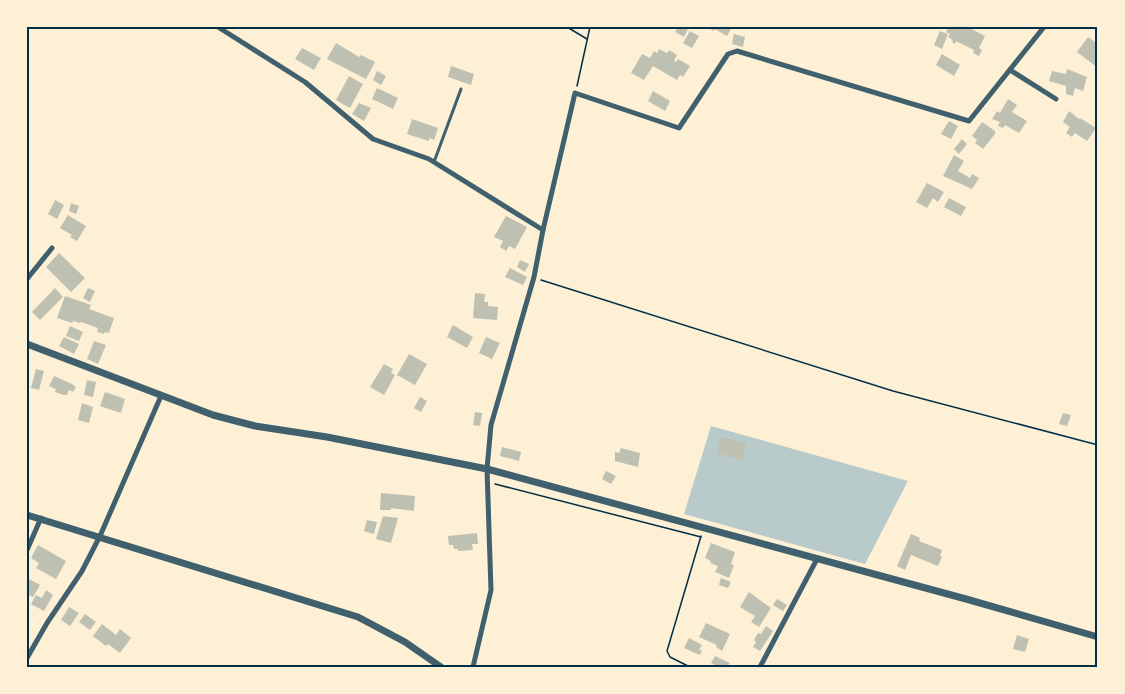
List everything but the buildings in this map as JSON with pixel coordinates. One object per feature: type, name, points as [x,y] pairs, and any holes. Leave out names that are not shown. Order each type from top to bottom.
[{"type":"street","points":[[218,27],[305,82],[373,139],[434,162],[543,230]]},
{"type":"street","points":[[473,667],[491,590],[487,469],[491,425],[534,277],[575,93],[679,128],[728,54],[737,51],[969,121],[1044,27]]},
{"type":"street","points":[[1010,70],[1056,99]]},
{"type":"street","points":[[27,279],[52,248]]},
{"type":"street","points":[[27,344],[213,415],[255,426],[327,437],[487,469],[966,598],[1098,636]]},
{"type":"street","points":[[27,658],[82,571],[100,536],[161,396]]},
{"type":"street","points":[[27,515],[358,617],[405,642],[441,667]]},
{"type":"street","points":[[27,550],[41,518]]},
{"type":"street","points":[[760,667],[817,559]]},
{"type":"lane","points":[[434,162],[461,89]]},
{"type":"path","points":[[567,27],[587,39]]},
{"type":"path","points":[[575,93],[590,27]]},
{"type":"path","points":[[534,277],[892,391],[1098,445]]},
{"type":"path","points":[[487,482],[701,537]]},
{"type":"path","points":[[690,667],[670,657],[667,651],[703,528]]},
{"type":"shaded area","points":[[711,426],[908,481],[865,564],[684,514]]}]
